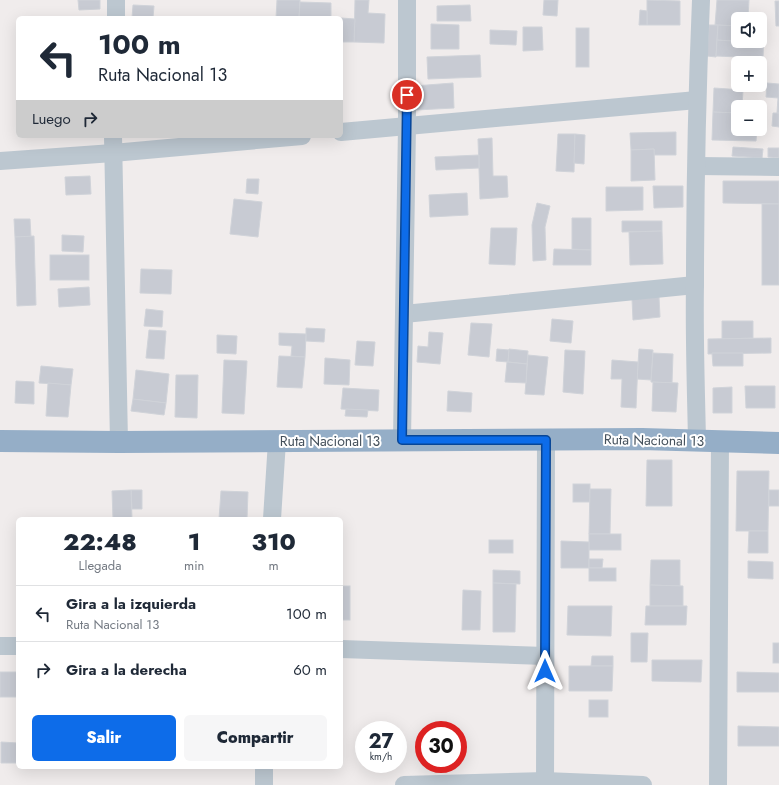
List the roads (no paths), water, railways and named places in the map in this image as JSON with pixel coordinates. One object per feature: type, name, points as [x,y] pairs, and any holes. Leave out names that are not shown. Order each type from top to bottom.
[{"type":"highway","name":"Ruta Nacional 13","points":[[0,441],[119,442],[642,439],[779,443]]},
{"type":"street","points":[[116,0],[116,16]]},
{"type":"street","points":[[402,440],[407,126],[407,0]]},
{"type":"street","points":[[697,441],[695,285],[697,100],[701,0]]},
{"type":"street","points":[[343,132],[697,100]]},
{"type":"street","points":[[0,161],[113,145],[260,138]]},
{"type":"street","points":[[113,145],[119,442]]},
{"type":"street","points":[[697,166],[779,167]]},
{"type":"street","points":[[404,314],[695,285]]},
{"type":"street","points":[[545,783],[546,440]]},
{"type":"street","points":[[272,517],[278,441]]},
{"type":"street","points":[[718,785],[720,442]]},
{"type":"street","points":[[0,646],[16,646]]},
{"type":"street","points":[[343,649],[545,656]]},
{"type":"street","points":[[264,769],[264,785]]},
{"type":"street","points":[[404,785],[545,783],[643,785]]}]
